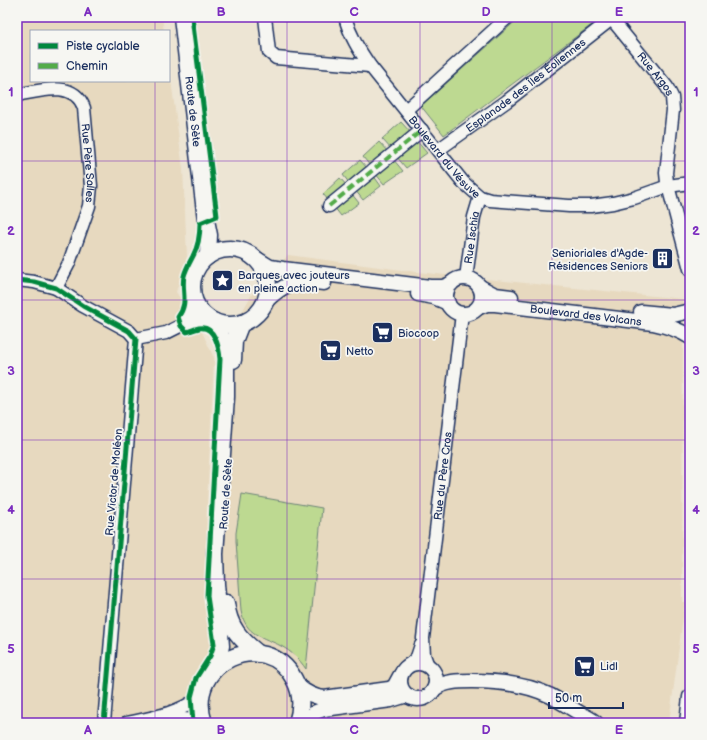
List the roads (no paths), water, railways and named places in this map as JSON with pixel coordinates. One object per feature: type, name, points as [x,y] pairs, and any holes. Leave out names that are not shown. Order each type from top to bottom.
[{"type":"main road","name":"Route de Sète","points":[[182,17],[209,235],[208,256]]},
{"type":"main road","name":"Route de Sète","points":[[205,205],[217,232],[234,249]]},
{"type":"main road","points":[[234,249],[246,252],[257,259],[264,269],[268,280],[268,291],[265,302],[257,314],[250,320],[228,325],[211,320],[201,311],[194,300],[192,288],[193,276],[199,265],[208,256],[220,250],[234,249]]},
{"type":"main road","name":"Route de Sète","points":[[211,320],[223,341],[226,356],[226,397],[216,554],[216,584],[221,646],[216,666]]},
{"type":"main road","name":"Route de Sète","points":[[241,323],[234,340],[222,554],[223,583],[226,610],[234,631],[244,642],[259,654]]},
{"type":"main road","points":[[203,722],[201,716],[200,697],[203,685],[216,666],[229,658],[244,654],[259,654],[272,658],[283,665],[292,674],[298,686],[301,699],[299,723]]},
{"type":"street","points":[[265,17],[269,52],[276,58],[370,66]]},
{"type":"street","name":"Boulevard du Vésuve","points":[[345,17],[349,32],[354,42],[370,66],[463,182],[480,197],[490,200],[569,206],[591,206],[634,198],[668,186],[690,183]]},
{"type":"street","points":[[406,110],[508,17]]},
{"type":"street","name":"Esplanade des Îles Éoliennes","points":[[438,150],[507,101],[612,17]]},
{"type":"street","name":"Rue Argos","points":[[612,17],[667,87],[672,97],[673,110],[666,173],[668,186],[690,269]]},
{"type":"street","name":"Rue Père Salles","points":[[17,95],[61,89],[76,95],[84,108],[91,186],[89,206],[69,263],[56,288]]},
{"type":"street","points":[[329,206],[422,130]]},
{"type":"street","name":"Rue Ischia","points":[[466,278],[474,217],[480,197]]},
{"type":"street","points":[[257,259],[270,267],[430,287],[443,287],[455,281],[466,278],[471,279],[480,287],[482,297],[479,307],[471,312],[462,314],[452,308],[448,303],[425,295],[312,281],[298,282],[287,285],[277,290],[265,302]]},
{"type":"street","points":[[17,280],[34,282],[56,288],[83,306],[130,331],[136,339],[166,333],[184,324],[211,320]]},
{"type":"street","points":[[448,303],[447,293],[451,284]]},
{"type":"street","name":"Boulevard des Volcans","points":[[480,287],[495,294],[509,297],[654,314],[673,315],[690,311]]},
{"type":"street","points":[[184,324],[194,300]]},
{"type":"street","name":"Boulevard des Volcans","points":[[479,307],[487,304],[495,304],[653,323],[669,326],[690,337]]},
{"type":"street","name":"Rue du Père Cros","points":[[431,669],[424,655],[423,638],[462,314]]},
{"type":"street","points":[[690,321],[690,331]]},
{"type":"street","name":"Rue Victor de Moléon","points":[[104,723],[136,339]]},
{"type":"street","name":"Rue du Père Cros","points":[[410,664],[417,657],[423,638]]},
{"type":"street","points":[[298,686],[307,693],[316,697],[324,698],[388,689],[394,687],[406,667],[410,664],[416,663],[423,664],[440,676],[461,681],[503,682],[519,685],[550,696],[583,718],[591,718],[596,723]]},
{"type":"street","points":[[431,669],[436,683],[434,689]]},
{"type":"street","points":[[400,676],[401,688],[404,693],[416,699],[427,696],[440,685],[461,681]]},
{"type":"street","points":[[299,723],[316,712],[324,709],[391,700],[400,696],[409,696]]},
{"type":"street","points":[[127,723],[161,716],[179,710],[200,697]]},
{"type":"street","points":[[687,723],[690,697]]},
{"type":"street","points":[[161,716],[203,722]]},
{"type":"place","name":"Senioriales d'Agde- Résidences Seniors","points":[[663,259]]},
{"type":"place","name":"Barques avec jouteurs en pleine action","points":[[222,281]]},
{"type":"place","name":"Biocoop","points":[[383,333]]},
{"type":"place","name":"Netto","points":[[330,351]]},
{"type":"place","name":"Lidl","points":[[584,666]]}]
